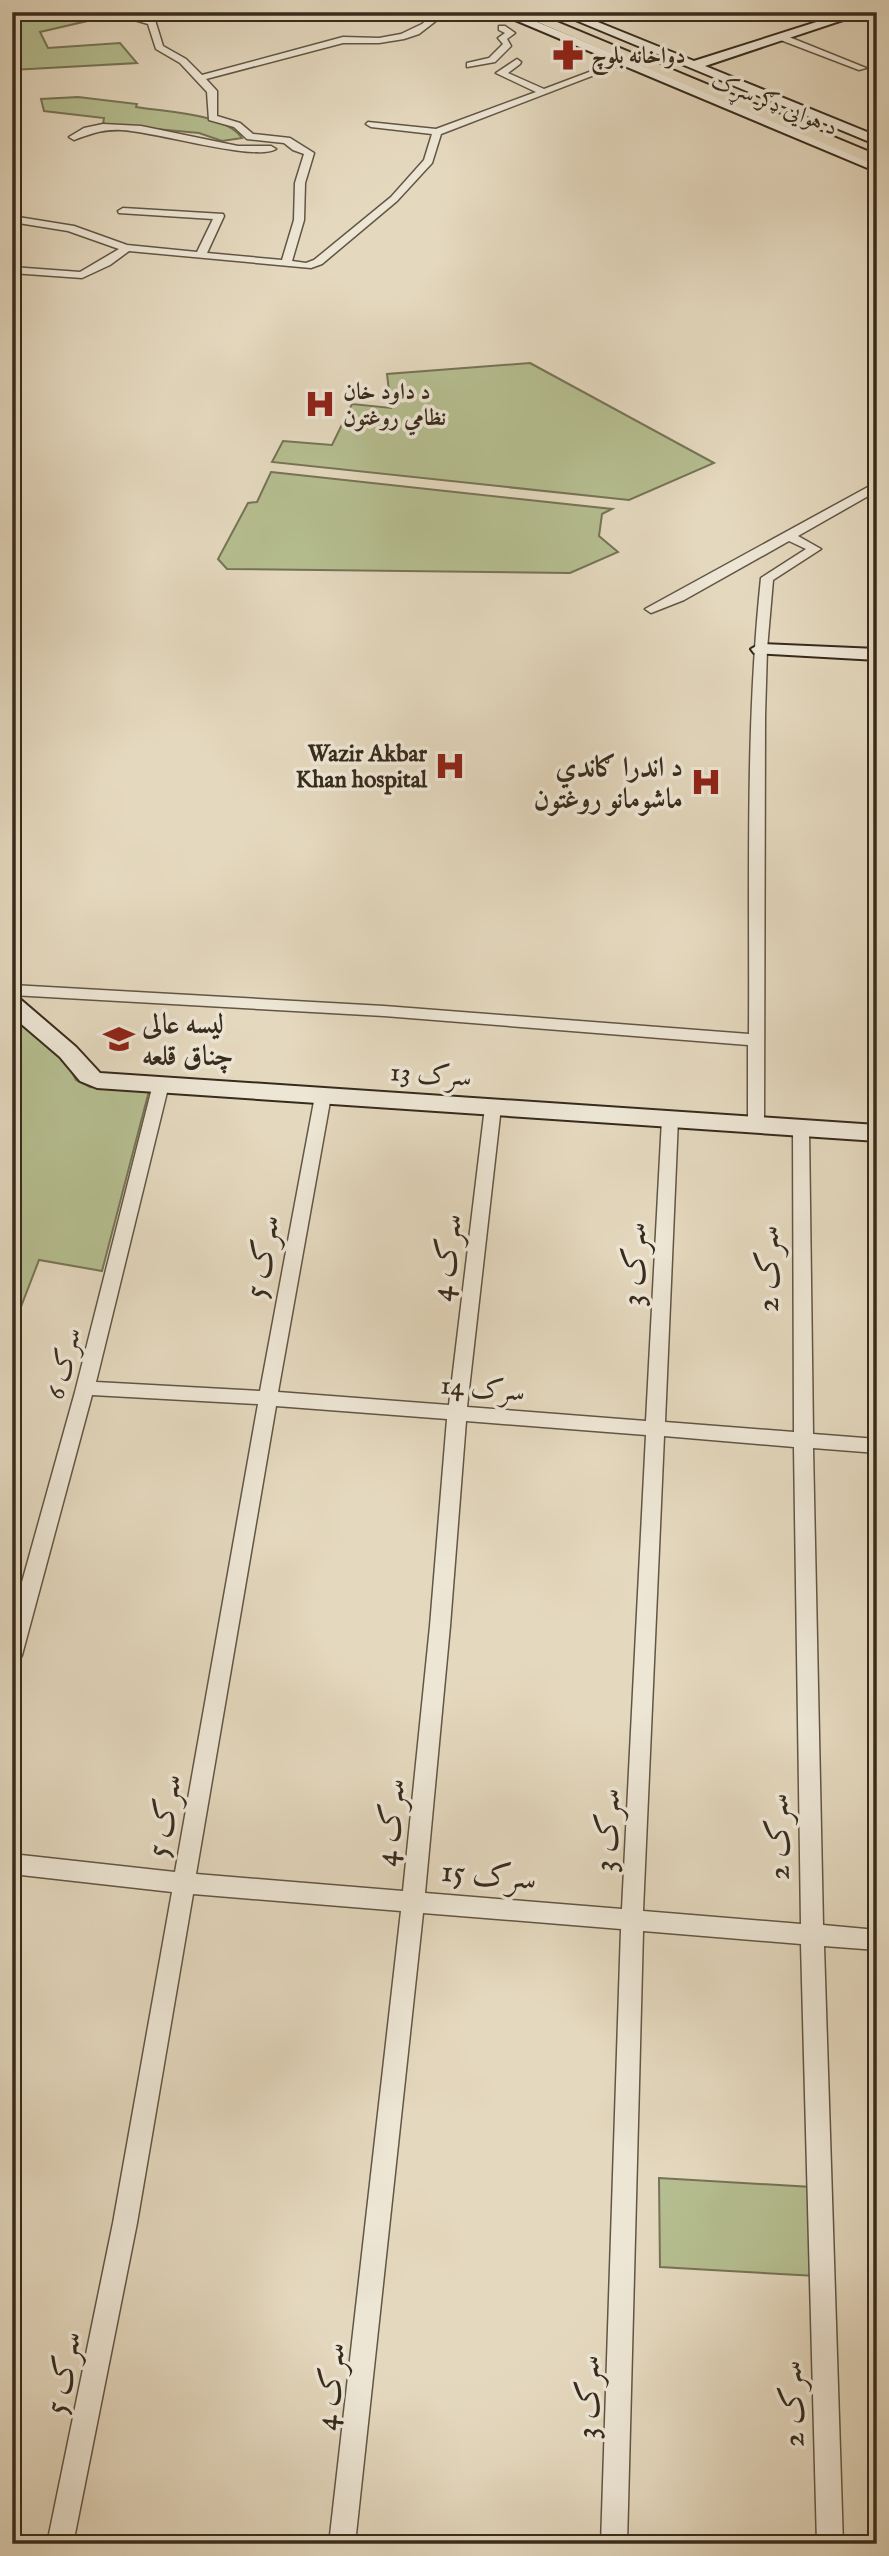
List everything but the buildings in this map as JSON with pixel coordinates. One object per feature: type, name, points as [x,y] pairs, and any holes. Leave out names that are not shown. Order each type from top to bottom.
[{"type":"main road","name":"د هوایی ډګر سړک","points":[[502,12],[627,61],[877,168]]},
{"type":"main road","points":[[521,12],[627,61],[877,160]]},
{"type":"main road","points":[[536,12],[877,152]]},
{"type":"main road","name":"د هوایی ډګر سړک","points":[[562,12],[877,141]]},
{"type":"main road","points":[[692,66],[861,12]]},
{"type":"main road","points":[[760,649],[877,655]]},
{"type":"main road","name":"سرک 13","points":[[12,1004],[68,1052],[90,1078],[877,1133]]},
{"type":"street","points":[[112,12],[152,22],[159,47],[183,61],[201,78]]},
{"type":"street","points":[[201,78],[256,66],[343,40],[362,42],[404,36],[428,25],[427,19],[456,13],[468,16],[480,12]]},
{"type":"street","points":[[815,12],[836,20]]},
{"type":"street","points":[[470,65],[492,60],[509,44],[502,38],[511,33],[502,28]]},
{"type":"street","points":[[781,37],[862,68]]},
{"type":"street","points":[[492,60],[508,68]]},
{"type":"street","points":[[371,124],[437,132],[627,61]]},
{"type":"street","points":[[517,62],[502,73],[544,92]]},
{"type":"street","points":[[201,78],[198,80],[212,91],[212,118],[237,125],[250,137],[287,140],[296,148],[309,153],[300,183],[299,220],[286,264]]},
{"type":"street","points":[[75,136],[88,128],[121,128],[146,130],[238,149],[296,148]]},
{"type":"street","points":[[12,219],[70,228],[103,242],[127,248],[307,266],[318,262],[394,198],[429,161],[437,132]]},
{"type":"street","points":[[123,211],[219,216],[201,255]]},
{"type":"street","points":[[12,270],[82,275],[127,248]]},
{"type":"street","points":[[651,609],[680,597],[877,486]]},
{"type":"street","points":[[756,1125],[760,649],[767,578],[815,549],[789,536]]},
{"type":"street","points":[[12,990],[439,1013],[756,1040]]},
{"type":"street","name":"سرک 6","points":[[12,1655],[85,1388],[161,1084]]},
{"type":"street","name":"سرک 5","points":[[60,2544],[125,2223],[323,1096]]},
{"type":"street","name":"سرک 4","points":[[342,2544],[440,1626],[457,1412],[493,1107]]},
{"type":"street","name":"سرک 3","points":[[614,2544],[632,1920],[670,1119]]},
{"type":"street","name":"سرک 2","points":[[801,1128],[802,1441],[830,2544]]},
{"type":"street","name":"سرک 14","points":[[85,1388],[268,1398],[877,1446]]},
{"type":"street","name":"سرک 15","points":[[12,1864],[184,1883],[877,1940]]},
{"type":"green space","points":[[12,12],[103,12],[96,19],[40,32],[48,48],[120,43],[137,63],[12,70]]},
{"type":"green space","points":[[78,97],[137,104],[136,107],[208,119],[222,123],[242,138],[222,141],[199,133],[103,124],[104,118],[44,111],[41,99]]},
{"type":"green space","points":[[530,363],[714,463],[629,500],[272,462],[283,441],[332,445],[352,404],[391,408],[387,374]]},
{"type":"green space","points":[[271,472],[612,509],[602,514],[599,536],[618,552],[570,573],[227,569],[218,559],[248,503],[257,502]]},
{"type":"green space","points":[[12,1014],[66,1061],[76,1080],[90,1087],[149,1091],[102,1271],[39,1260],[12,1330]]},
{"type":"green space","points":[[659,2178],[812,2187],[816,2276],[660,2267]]},
{"type":"place","name":"دواخانه بلوچ","points":[[568,55]]},
{"type":"place","name":"د داود خان نظامي روغتون","points":[[320,404]]},
{"type":"place","name":"Wazir Akbar Khan hospital","points":[[450,766]]},
{"type":"place","name":"د اندرا ګاندي ماشومانو روغتون","points":[[706,782]]},
{"type":"place","name":"لیسه عالی چناق قلعه","points":[[119,1039]]}]
